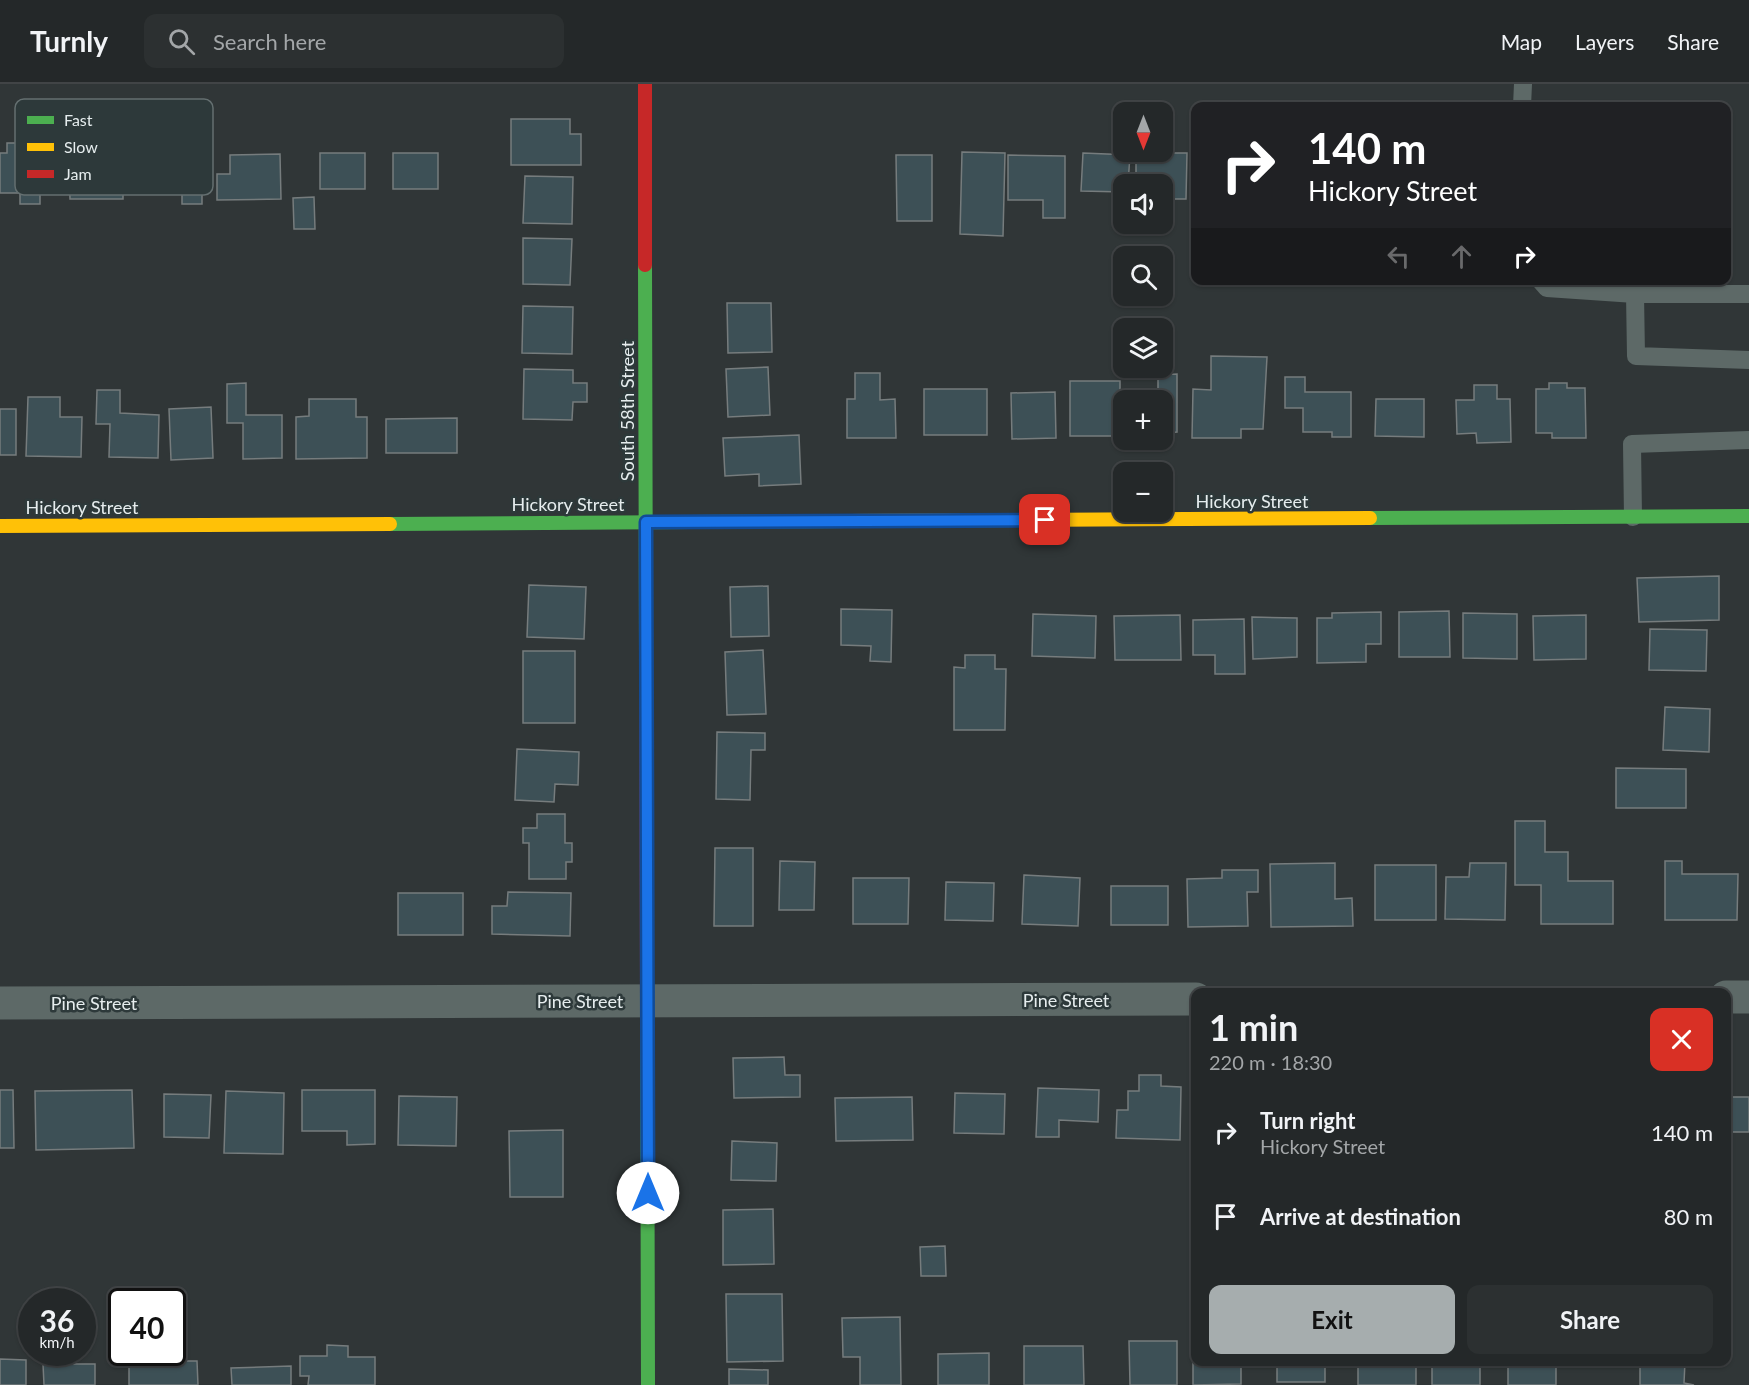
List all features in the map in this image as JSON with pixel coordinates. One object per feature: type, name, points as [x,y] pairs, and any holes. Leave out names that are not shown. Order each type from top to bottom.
[{"type":"street","name":"South 58th Street","points":[[645,84],[648,1385]]},
{"type":"street","name":"Hickory Street","points":[[0,526],[1749,516]]},
{"type":"street","points":[[1731,997],[1749,997]]},
{"type":"street","name":"Pine Street","points":[[0,1003],[1191,999]]},
{"type":"lane","points":[[1522,102],[1523,84]]},
{"type":"lane","points":[[1544,285],[1547,288],[1635,294],[1749,294]]},
{"type":"lane","points":[[1635,294],[1636,356],[1749,360]]},
{"type":"lane","points":[[1633,517],[1632,444],[1749,441]]},
{"type":"building","points":[[511,119],[570,119],[570,134],[581,134],[581,165],[511,165]]},
{"type":"building","points":[[7,143],[15,143],[15,193],[0,193],[0,153],[7,153]]},
{"type":"building","points":[[962,152],[1005,153],[1003,236],[960,234]]},
{"type":"building","points":[[320,153],[365,153],[365,189],[320,189]]},
{"type":"building","points":[[393,153],[438,153],[438,189],[393,189]]},
{"type":"building","points":[[1083,153],[1113,154],[1113,162],[1130,162],[1129,174],[1113,174],[1113,192],[1081,191]]},
{"type":"building","points":[[1173,153],[1187,153],[1186,199],[1173,199],[1173,174],[1136,174],[1136,162],[1173,162]]},
{"type":"building","points":[[280,154],[281,199],[217,200],[217,174],[230,174],[230,155]]},
{"type":"building","points":[[896,155],[932,155],[932,221],[897,221]]},
{"type":"building","points":[[1008,155],[1065,156],[1065,218],[1043,218],[1043,200],[1008,200]]},
{"type":"building","points":[[525,176],[573,177],[572,224],[523,223]]},
{"type":"building","points":[[20,195],[40,195],[40,204],[20,204]]},
{"type":"building","points":[[70,195],[123,195],[123,199],[70,199]]},
{"type":"building","points":[[182,195],[202,195],[202,204],[182,204]]},
{"type":"building","points":[[314,197],[315,229],[294,229],[293,198]]},
{"type":"building","points":[[523,238],[572,239],[570,285],[523,284]]},
{"type":"building","points":[[727,303],[771,303],[772,352],[728,353]]},
{"type":"building","points":[[523,306],[573,307],[572,354],[522,353]]},
{"type":"building","points":[[1211,356],[1267,357],[1263,429],[1241,429],[1241,438],[1192,438],[1193,389],[1211,390]]},
{"type":"building","points":[[768,367],[770,415],[728,417],[726,369]]},
{"type":"building","points":[[524,369],[573,370],[573,383],[587,383],[587,402],[573,402],[572,420],[523,419]]},
{"type":"building","points":[[855,373],[880,373],[880,400],[895,399],[896,438],[847,438],[847,399],[855,399]]},
{"type":"building","points":[[1173,374],[1177,374],[1177,432],[1173,432],[1173,390],[1158,390],[1158,378],[1173,378]]},
{"type":"building","points":[[1285,377],[1305,377],[1305,392],[1351,392],[1351,437],[1332,437],[1332,432],[1303,432],[1303,408],[1285,408]]},
{"type":"building","points":[[1070,381],[1120,381],[1120,390],[1113,390],[1113,436],[1070,436]]},
{"type":"building","points":[[246,383],[246,415],[282,415],[282,458],[243,459],[243,423],[227,423],[227,384]]},
{"type":"building","points":[[1549,383],[1567,383],[1567,388],[1585,388],[1586,438],[1552,438],[1552,433],[1536,433],[1536,389],[1549,389]]},
{"type":"building","points":[[1474,385],[1497,385],[1497,399],[1510,399],[1511,442],[1477,443],[1476,433],[1457,434],[1456,400],[1474,400]]},
{"type":"building","points":[[924,389],[987,389],[987,435],[924,435]]},
{"type":"building","points":[[97,390],[120,390],[120,413],[159,415],[158,458],[109,457],[110,424],[96,424]]},
{"type":"building","points":[[1055,392],[1056,438],[1012,439],[1011,393]]},
{"type":"building","points":[[28,397],[60,397],[60,417],[82,417],[81,457],[26,456]]},
{"type":"building","points":[[309,399],[356,399],[356,417],[367,417],[367,458],[296,459],[296,417],[309,416]]},
{"type":"building","points":[[1376,399],[1424,399],[1424,437],[1375,436]]},
{"type":"building","points":[[211,407],[213,458],[171,460],[169,409]]},
{"type":"building","points":[[0,409],[16,409],[16,455],[0,455]]},
{"type":"building","points":[[457,418],[457,453],[386,453],[386,419]]},
{"type":"building","points":[[799,435],[801,484],[759,486],[759,474],[725,476],[723,438]]},
{"type":"building","points":[[1719,576],[1719,620],[1639,622],[1637,578]]},
{"type":"building","points":[[529,585],[586,587],[584,639],[527,637]]},
{"type":"building","points":[[768,586],[769,636],[731,637],[730,587]]},
{"type":"building","points":[[841,609],[892,610],[891,662],[870,661],[871,646],[841,645]]},
{"type":"building","points":[[1449,611],[1450,657],[1399,657],[1399,612]]},
{"type":"building","points":[[1381,612],[1381,644],[1366,644],[1366,662],[1317,663],[1317,618],[1332,618],[1332,613]]},
{"type":"building","points":[[1463,613],[1517,614],[1517,659],[1463,658]]},
{"type":"building","points":[[1033,614],[1096,616],[1095,658],[1032,656]]},
{"type":"building","points":[[1180,615],[1181,660],[1115,660],[1114,616]]},
{"type":"building","points":[[1586,615],[1586,659],[1534,660],[1533,616]]},
{"type":"building","points":[[1252,617],[1297,618],[1297,657],[1253,659]]},
{"type":"building","points":[[1244,619],[1245,674],[1215,674],[1215,655],[1193,655],[1193,620]]},
{"type":"building","points":[[1650,629],[1707,630],[1706,671],[1649,670]]},
{"type":"building","points":[[763,650],[766,714],[727,715],[725,652]]},
{"type":"building","points":[[523,651],[575,651],[575,723],[523,723]]},
{"type":"building","points":[[965,655],[995,655],[995,669],[1006,669],[1005,730],[954,730],[954,667],[965,668]]},
{"type":"building","points":[[1665,707],[1710,709],[1709,752],[1663,750]]},
{"type":"building","points":[[717,732],[765,733],[765,750],[751,750],[750,800],[716,799]]},
{"type":"building","points":[[517,749],[579,752],[578,785],[555,784],[554,802],[515,800]]},
{"type":"building","points":[[1616,768],[1686,769],[1686,808],[1616,808]]},
{"type":"building","points":[[537,814],[565,814],[565,843],[572,843],[572,862],[566,862],[566,879],[529,879],[529,843],[523,843],[523,828],[537,828]]},
{"type":"building","points":[[1515,821],[1545,821],[1545,852],[1568,852],[1568,881],[1613,881],[1613,924],[1541,924],[1541,885],[1515,885]]},
{"type":"building","points":[[715,848],[753,848],[753,926],[714,926]]},
{"type":"building","points":[[780,861],[815,862],[814,910],[779,910]]},
{"type":"building","points":[[1665,861],[1682,861],[1682,874],[1738,874],[1737,920],[1665,920]]},
{"type":"building","points":[[1335,863],[1335,899],[1352,898],[1353,926],[1271,927],[1270,864]]},
{"type":"building","points":[[1470,863],[1506,863],[1505,920],[1445,919],[1446,877],[1469,877]]},
{"type":"building","points":[[1375,865],[1436,865],[1436,920],[1375,920]]},
{"type":"building","points":[[1222,870],[1258,870],[1258,892],[1247,892],[1248,926],[1188,927],[1187,879],[1222,878]]},
{"type":"building","points":[[1024,875],[1080,878],[1078,926],[1022,924]]},
{"type":"building","points":[[853,878],[909,878],[908,924],[853,924]]},
{"type":"building","points":[[946,882],[994,883],[993,921],[945,920]]},
{"type":"building","points":[[1111,886],[1168,886],[1168,925],[1111,925]]},
{"type":"building","points":[[508,892],[571,893],[570,936],[492,934],[492,906],[507,906]]},
{"type":"building","points":[[398,893],[463,893],[463,935],[398,935]]},
{"type":"building","points":[[784,1057],[785,1075],[800,1075],[800,1097],[734,1098],[733,1058]]},
{"type":"building","points":[[1139,1075],[1161,1075],[1161,1086],[1181,1087],[1180,1140],[1116,1138],[1117,1110],[1128,1110],[1128,1091],[1139,1091]]},
{"type":"building","points":[[1731,1087],[1732,1097],[1749,1097],[1749,1132],[1731,1132]]},
{"type":"building","points":[[1038,1088],[1099,1090],[1098,1122],[1059,1120],[1059,1137],[1036,1137]]},
{"type":"building","points":[[0,1090],[13,1090],[14,1148],[0,1148]]},
{"type":"building","points":[[132,1090],[134,1148],[36,1150],[35,1091]]},
{"type":"building","points":[[302,1090],[375,1090],[375,1144],[347,1145],[347,1131],[302,1131]]},
{"type":"building","points":[[226,1091],[284,1093],[283,1154],[224,1153]]},
{"type":"building","points":[[955,1093],[1005,1094],[1004,1134],[954,1133]]},
{"type":"building","points":[[164,1094],[211,1095],[209,1138],[164,1137]]},
{"type":"building","points":[[399,1096],[457,1097],[456,1146],[398,1145]]},
{"type":"building","points":[[912,1097],[913,1140],[836,1141],[835,1098]]},
{"type":"building","points":[[563,1130],[563,1197],[510,1197],[509,1131]]},
{"type":"building","points":[[732,1141],[777,1143],[776,1181],[731,1180]]},
{"type":"building","points":[[773,1209],[774,1264],[723,1265],[723,1210]]},
{"type":"building","points":[[945,1246],[946,1276],[921,1276],[920,1247]]},
{"type":"building","points":[[726,1294],[782,1294],[783,1361],[727,1362]]},
{"type":"building","points":[[900,1317],[901,1385],[860,1385],[860,1357],[843,1357],[842,1318]]},
{"type":"building","points":[[1129,1341],[1177,1341],[1177,1385],[1130,1385]]},
{"type":"building","points":[[327,1345],[348,1346],[348,1357],[375,1357],[375,1385],[308,1385],[309,1376],[300,1376],[300,1356],[327,1356]]},
{"type":"building","points":[[1024,1346],[1083,1346],[1084,1385],[1024,1385]]},
{"type":"building","points":[[989,1353],[989,1385],[938,1385],[938,1354]]},
{"type":"building","points":[[0,1359],[18,1360],[18,1366],[26,1366],[26,1385],[0,1385]]},
{"type":"building","points":[[186,1361],[197,1361],[198,1385],[129,1385],[129,1366],[186,1366]]},
{"type":"building","points":[[43,1366],[95,1366],[95,1385],[44,1385]]},
{"type":"building","points":[[291,1366],[291,1385],[232,1385],[231,1368]]},
{"type":"building","points":[[1193,1366],[1241,1366],[1241,1384],[1193,1385]]},
{"type":"building","points":[[1277,1366],[1325,1366],[1325,1382],[1277,1382]]},
{"type":"building","points":[[1358,1366],[1416,1366],[1416,1385],[1358,1385]]},
{"type":"building","points":[[1432,1366],[1480,1366],[1480,1385],[1432,1385]]},
{"type":"building","points":[[1508,1366],[1556,1366],[1556,1385],[1508,1385]]},
{"type":"building","points":[[1640,1366],[1685,1366],[1684,1383],[1694,1385],[1640,1385]]},
{"type":"building","points":[[729,1369],[768,1370],[768,1385],[729,1385]]},
{"type":"traffic: fast","points":[[645,265],[646,650]]},
{"type":"traffic: fast","points":[[1370,518],[1749,516]]},
{"type":"traffic: fast","points":[[390,524],[848,521]]},
{"type":"traffic: fast","points":[[647,995],[648,1385]]},
{"type":"traffic: slow","points":[[848,521],[1370,518]]},
{"type":"traffic: slow","points":[[0,526],[390,524]]},
{"type":"traffic: jam","points":[[645,84],[645,265]]},
{"type":"traffic: jam","points":[[646,650],[647,995]]},
{"type":"route","points":[[648,1193],[646,522],[1045,520]]}]
